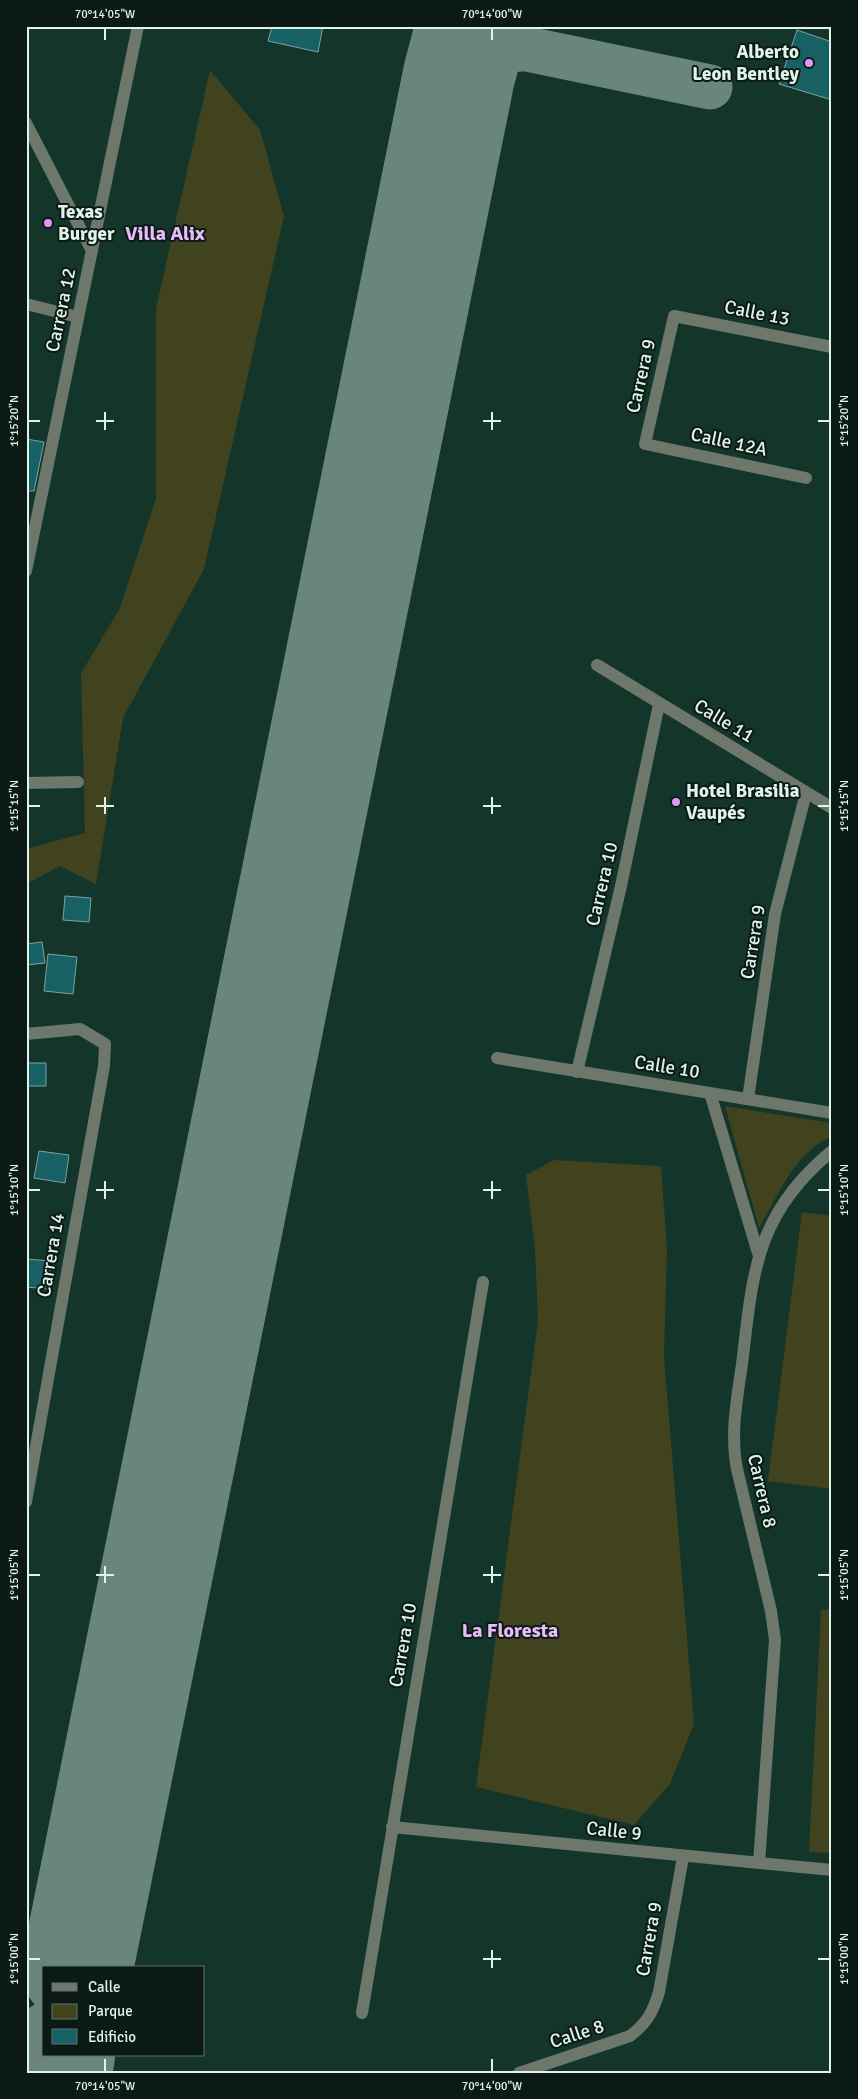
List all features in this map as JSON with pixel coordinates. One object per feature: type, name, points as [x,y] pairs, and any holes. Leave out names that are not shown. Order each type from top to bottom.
[{"type":"street","name":"Carrera 12","points":[[26,571],[138,26]]},
{"type":"street","points":[[26,123],[92,251]]},
{"type":"street","points":[[26,304],[78,317]]},
{"type":"street","name":"Calle 13","points":[[674,316],[832,347]]},
{"type":"street","name":"Carrera 9","points":[[645,444],[674,316]]},
{"type":"street","name":"Calle 12A","points":[[645,444],[806,478]]},
{"type":"street","name":"Calle 11","points":[[597,665],[832,808]]},
{"type":"street","name":"Carrera 10","points":[[578,1072],[621,886],[659,704]]},
{"type":"street","points":[[26,783],[78,782]]},
{"type":"street","name":"Carrera 9","points":[[748,1099],[775,914],[806,793]]},
{"type":"street","name":"Carrera 14","points":[[26,1034],[80,1029],[105,1044],[104,1066],[26,1502]]},
{"type":"street","name":"Calle 10","points":[[497,1058],[832,1113]]},
{"type":"street","points":[[710,1093],[758,1253]]},
{"type":"street","name":"Carrera 8","points":[[759,1863],[775,1640],[771,1611],[737,1469],[733,1440],[752,1279],[758,1253],[782,1205],[802,1179],[832,1151]]},
{"type":"street","name":"Carrera 10","points":[[362,2013],[483,1282]]},
{"type":"street","name":"Calle 9","points":[[392,1827],[682,1857],[832,1870]]},
{"type":"street","name":"Carrera 9","points":[[644,2025],[654,2011],[659,1992],[682,1857]]},
{"type":"street","name":"Calle 8","points":[[519,2073],[630,2036],[644,2025]]},
{"type":"green space","points":[[210,70],[260,130],[284,216],[204,569],[123,718],[96,884],[60,866],[26,884],[26,849],[85,833],[81,673],[120,608],[156,498],[156,308]]},
{"type":"green space","points":[[725,1106],[832,1123],[832,1136],[819,1143],[798,1164],[781,1189],[759,1228]]},
{"type":"green space","points":[[554,1160],[661,1166],[667,1249],[664,1356],[694,1724],[670,1784],[634,1825],[476,1787],[538,1320],[535,1249],[526,1175]]},
{"type":"green space","points":[[802,1212],[832,1216],[832,1489],[768,1481]]},
{"type":"green space","points":[[821,1610],[832,1610],[832,1853],[809,1852]]},
{"type":"building","points":[[272,26],[323,26],[318,52],[268,41]]},
{"type":"building","name":"Alberto Leon Bentley","points":[[797,30],[832,42],[832,100],[779,84]]},
{"type":"building","points":[[26,439],[44,442],[34,491],[26,491]]},
{"type":"building","points":[[65,896],[91,898],[89,922],[63,920]]},
{"type":"building","points":[[42,942],[45,963],[26,965],[26,944]]},
{"type":"building","points":[[48,954],[77,957],[73,994],[44,991]]},
{"type":"building","points":[[26,1063],[46,1063],[46,1086],[26,1086]]},
{"type":"building","points":[[39,1151],[69,1155],[65,1183],[34,1178]]},
{"type":"building","points":[[26,1259],[51,1261],[48,1289],[26,1287]]},
{"type":"taxiway","points":[[489,26],[500,41],[508,45],[710,87]]},
{"type":"taxiway","points":[[459,75],[487,54],[522,49]]},
{"type":"runway","points":[[77,1966],[459,75],[472,26]]},
{"type":"runway","points":[[56,2073],[59,2056]]},
{"type":"place","name":"Alberto Leon Bentley","points":[[809,63]]},
{"type":"place","name":"Texas Burger","points":[[48,223]]},
{"type":"place","name":"Hotel Brasilia Vaupés","points":[[676,802]]},
{"type":"district","name":"Villa Alix","points":[[165,233]]},
{"type":"district","name":"La Floresta","points":[[510,1630]]}]
